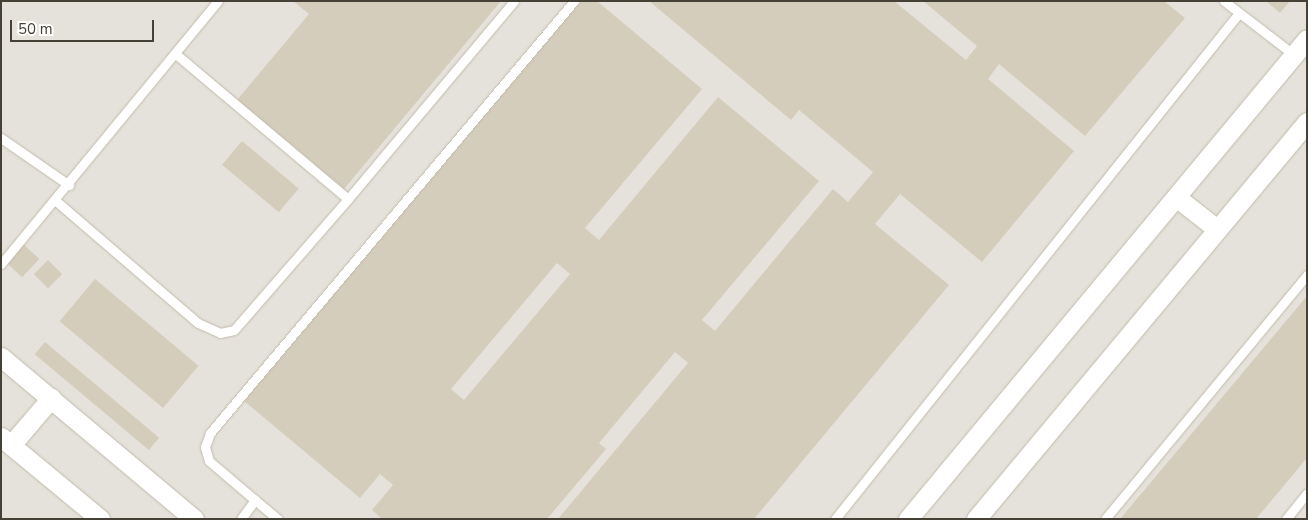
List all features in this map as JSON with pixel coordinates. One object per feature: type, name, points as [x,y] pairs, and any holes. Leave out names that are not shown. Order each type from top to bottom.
[{"type":"street","points":[[908,519],[1307,40]]},
{"type":"street","points":[[976,519],[1307,122]]},
{"type":"street","points":[[1176,197],[1217,229]]},
{"type":"street","points":[[2,356],[194,519]]},
{"type":"street","points":[[50,398],[6,441],[100,519]]},
{"type":"lane","points":[[1,264],[177,55],[218,1]]},
{"type":"lane","points":[[56,201],[198,323],[220,334],[234,330],[348,199],[514,1]]},
{"type":"lane","points":[[278,519],[209,460],[205,447],[210,433],[574,1]]},
{"type":"lane","points":[[1224,1],[1294,55]]},
{"type":"lane","points":[[835,519],[1240,13]]},
{"type":"lane","points":[[177,55],[348,199]]},
{"type":"lane","points":[[1,138],[69,185]]},
{"type":"lane","points":[[1105,519],[1307,275]]},
{"type":"lane","points":[[1286,519],[1307,493]]},
{"type":"lane","points":[[241,519],[255,500]]},
{"type":"shaded area","points":[[1,1],[1307,1],[1307,519],[1,519]]},
{"type":"building","points":[[293,1],[501,1],[344,189],[237,100],[309,14]]},
{"type":"building","points":[[576,1],[597,1],[702,89],[585,228],[599,240],[718,97],[819,181],[702,320],[715,331],[833,189],[848,202],[873,172],[799,110],[791,120],[649,1],[894,1],[966,60],[977,46],[923,1],[1164,1],[1185,18],[1085,136],[999,64],[988,79],[1074,151],[982,262],[900,194],[875,224],[949,285],[754,519],[558,519],[688,363],[675,352],[599,443],[606,449],[547,519],[382,519],[372,510],[393,485],[380,474],[360,498],[243,400]],"holes":[[[557,263],[570,274],[464,400],[451,389]]]},
{"type":"building","points":[[1266,1],[1290,1],[1280,13]]},
{"type":"building","points":[[242,141],[299,189],[279,212],[222,165]]},
{"type":"building","points":[[21,242],[39,259],[22,277],[4,260]]},
{"type":"building","points":[[48,260],[62,274],[48,288],[34,274]]},
{"type":"building","points":[[95,279],[198,366],[163,408],[60,321]]},
{"type":"building","points":[[1307,296],[1307,458],[1256,519],[1120,519]]},
{"type":"building","points":[[45,342],[159,438],[149,450],[35,354]]}]
